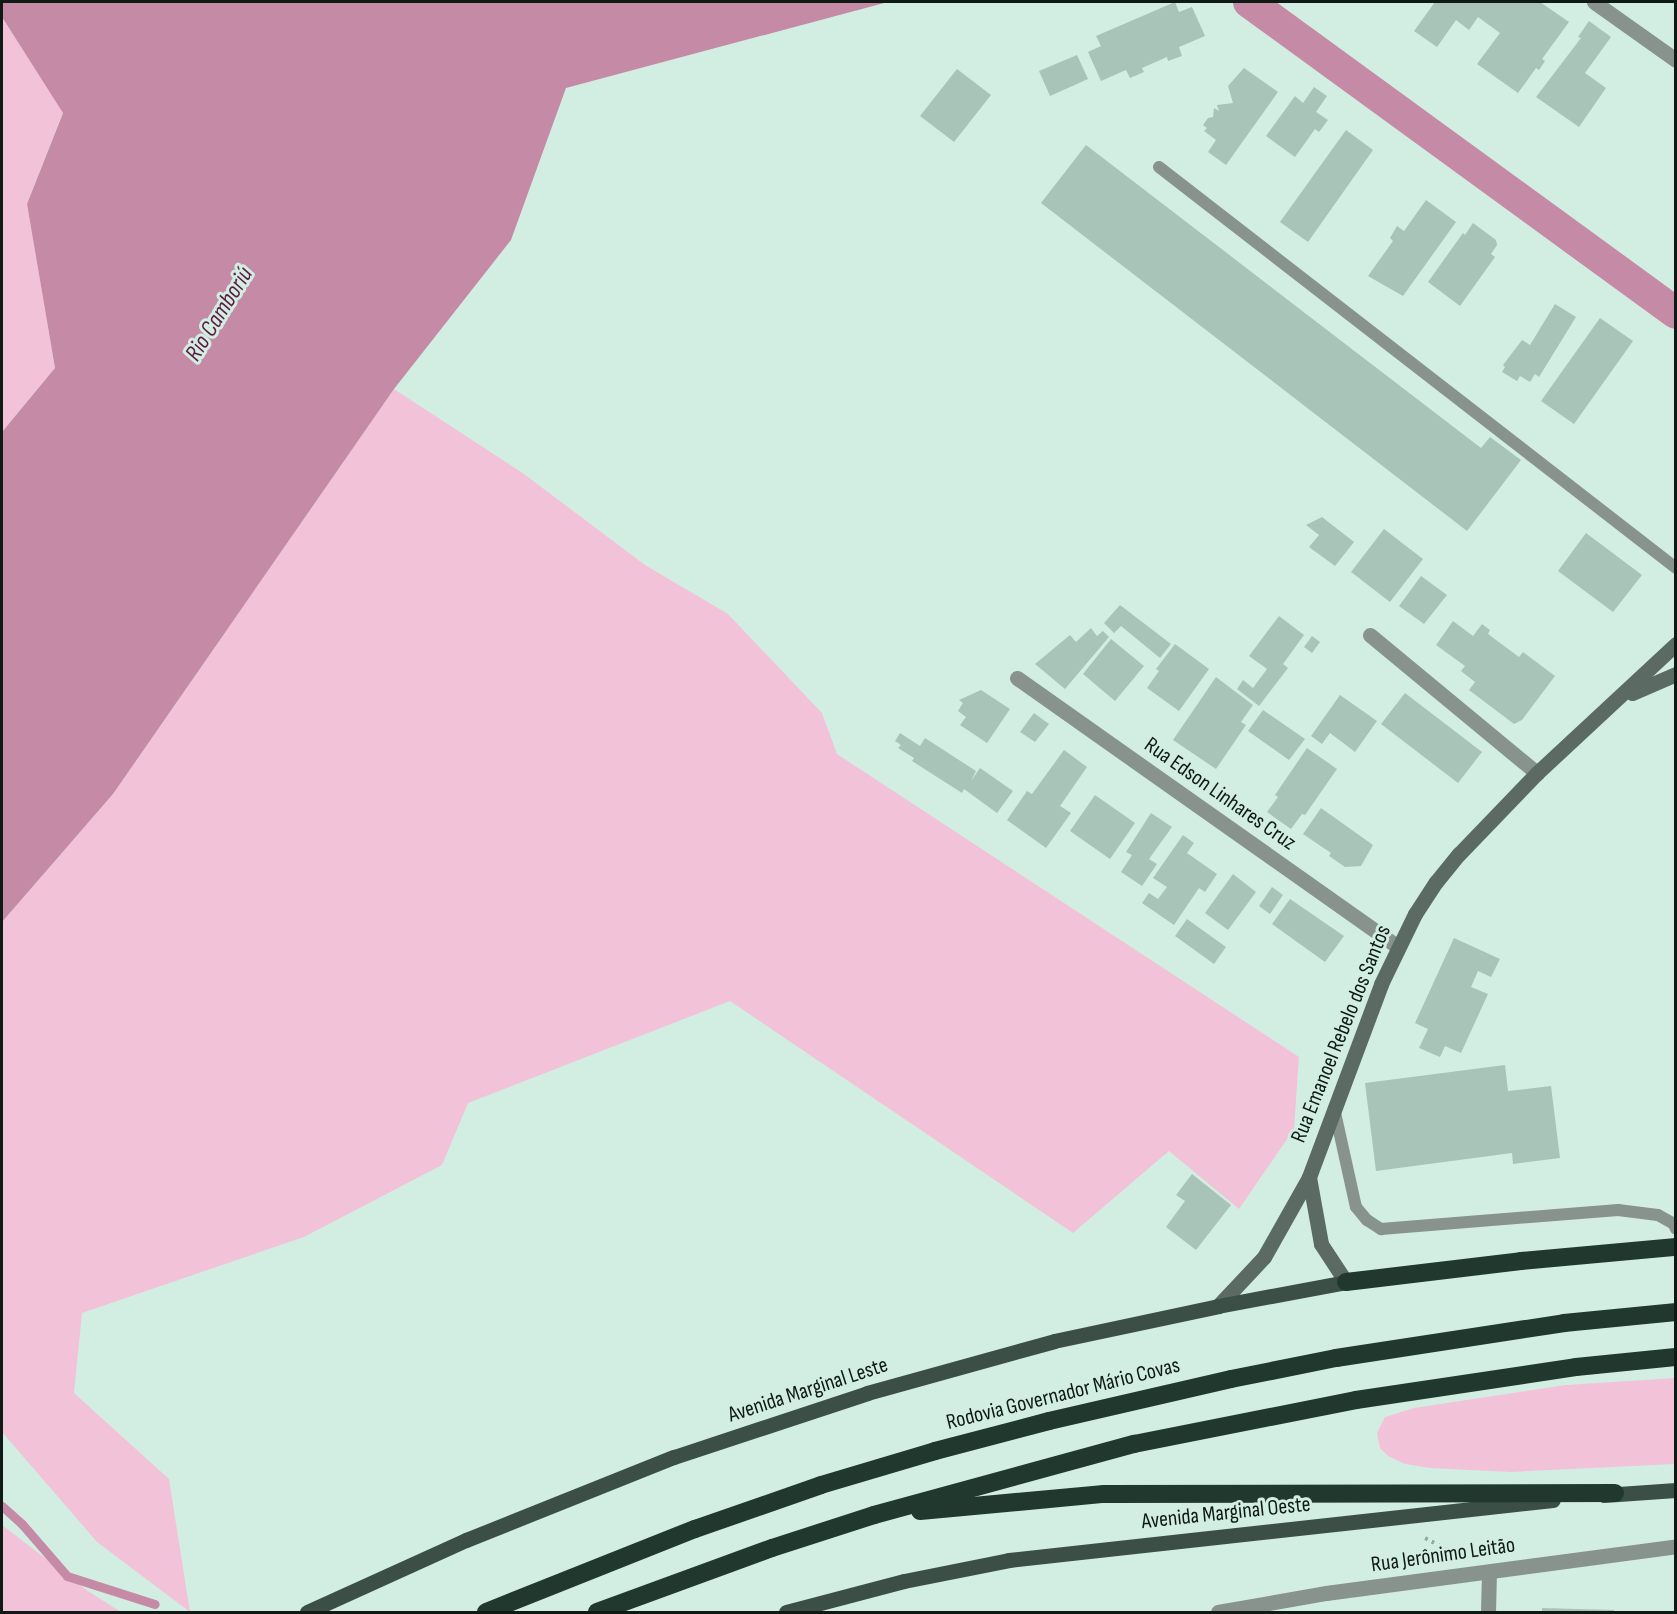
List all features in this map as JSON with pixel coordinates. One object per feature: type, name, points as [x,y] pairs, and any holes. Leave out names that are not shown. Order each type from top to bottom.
[{"type":"highway","points":[[1346,1282],[1521,1261],[1676,1247]]},
{"type":"highway","name":"Rodovia Governador Mário Covas","points":[[486,1612],[695,1529],[821,1485],[1048,1421],[1219,1381],[1357,1354],[1564,1323],[1676,1312]]},
{"type":"highway","points":[[597,1612],[772,1548],[874,1515],[1134,1444],[1255,1418],[1470,1381],[1676,1357]]},
{"type":"highway","points":[[874,1515],[1104,1494],[1615,1493]]},
{"type":"main road","name":"Rua Emanoel Rebelo dos Santos","points":[[1218,1306],[1264,1257],[1309,1177],[1362,1031],[1397,946],[1436,882],[1466,846],[1537,773],[1676,645]]},
{"type":"main road","name":"Rua Emanoel Rebelo dos Santos","points":[[1616,701],[1676,674]]},
{"type":"main road","name":"Rua Emanoel Rebelo dos Santos","points":[[1309,1177],[1321,1244],[1346,1282]]},
{"type":"main road","name":"Avenida Marginal Leste","points":[[307,1612],[466,1540],[685,1453],[867,1393],[1043,1344],[1218,1306],[1346,1282]]},
{"type":"main road","name":"Avenida Marginal Oeste","points":[[786,1612],[904,1581],[1009,1560],[1615,1493],[1676,1490]]},
{"type":"street","points":[[1594,2],[1676,60]]},
{"type":"street","points":[[1370,635],[1537,773]]},
{"type":"street","name":"Rua Edson Linhares Cruz","points":[[1017,678],[1397,946]]},
{"type":"street","name":"Rua Jerônimo Leitão","points":[[1219,1612],[1326,1593],[1676,1546]]},
{"type":"street","points":[[1488,1612],[1489,1572]]},
{"type":"lane","points":[[1159,167],[1676,568]]},
{"type":"lane","points":[[1334,1107],[1356,1207],[1367,1220],[1381,1229],[1618,1210],[1658,1215],[1674,1224],[1676,1228]]},
{"type":"path","points":[[1387,1519],[1489,1572]]},
{"type":"shaded area","points":[[2,17],[63,112],[27,204],[55,368],[2,432]]},
{"type":"shaded area","points":[[394,389],[524,474],[645,565],[728,614],[822,713],[837,754],[1299,1057],[1294,1129],[1239,1209],[1169,1151],[1073,1233],[730,1001],[468,1103],[442,1165],[304,1237],[82,1313],[74,1393],[169,1479],[190,1612],[97,1542],[2,1432],[2,922],[113,794]]},
{"type":"shaded area","points":[[1675,1378],[1675,1464],[1511,1472],[1430,1468],[1405,1464],[1388,1456],[1380,1448],[1377,1433],[1385,1417],[1414,1408],[1566,1385]]},
{"type":"shaded area","points":[[2,1525],[88,1591],[121,1612],[2,1612]]},
{"type":"water","name":"Rio Camboriú","points":[[2,2],[888,2],[566,88],[511,240],[394,389],[113,794],[2,922],[2,432],[55,368],[27,204],[63,113],[2,17]]},
{"type":"building","points":[[1175,2],[1179,12],[1192,7],[1205,36],[1179,47],[1182,56],[1168,61],[1167,57],[1142,68],[1144,72],[1130,78],[1126,70],[1101,81],[1088,52],[1101,46],[1096,36]]},
{"type":"building","points":[[1435,2],[1540,2],[1569,22],[1542,59],[1545,61],[1539,70],[1536,68],[1518,93],[1477,64],[1500,33],[1478,17],[1469,30],[1456,20],[1437,47],[1414,31]]},
{"type":"building","points":[[1589,21],[1611,37],[1585,73],[1606,88],[1579,127],[1536,97],[1581,38],[1578,37]]},
{"type":"building","points":[[1077,55],[1088,79],[1050,96],[1039,71]]},
{"type":"building","points":[[1244,68],[1278,92],[1226,165],[1208,152],[1216,140],[1204,131],[1207,128],[1203,125],[1208,118],[1213,117],[1214,108],[1219,111],[1217,105],[1233,103],[1228,86]]},
{"type":"building","points":[[957,69],[991,95],[954,142],[920,116]]},
{"type":"building","points":[[1314,87],[1327,96],[1316,112],[1328,120],[1319,132],[1315,129],[1295,157],[1266,136],[1295,96],[1303,103]]},
{"type":"building","points":[[1346,130],[1373,150],[1308,242],[1280,222]]},
{"type":"building","points":[[1086,145],[1481,448],[1490,437],[1521,460],[1467,531],[1041,203]]},
{"type":"building","points":[[1426,200],[1456,222],[1403,296],[1368,276],[1393,241],[1390,238],[1397,226],[1404,231]]},
{"type":"building","points":[[1473,223],[1496,240],[1497,245],[1491,254],[1495,257],[1460,306],[1428,282],[1463,233],[1465,235]]},
{"type":"building","points":[[1555,304],[1576,317],[1539,377],[1535,374],[1530,382],[1520,376],[1517,381],[1502,372],[1505,367],[1503,365],[1522,340],[1530,345]]},
{"type":"building","points":[[1600,318],[1633,341],[1574,424],[1541,401]]},
{"type":"building","points":[[1322,517],[1354,542],[1335,566],[1309,547],[1319,535],[1306,525]]},
{"type":"building","points":[[1384,529],[1423,559],[1390,602],[1351,572]]},
{"type":"building","points":[[1586,533],[1642,575],[1613,612],[1558,571]]},
{"type":"building","points":[[1421,576],[1447,595],[1424,624],[1399,606]]},
{"type":"building","points":[[1120,605],[1171,644],[1160,658],[1121,626],[1114,633],[1104,623]]},
{"type":"building","points":[[1279,616],[1304,635],[1283,664],[1288,668],[1259,706],[1237,689],[1243,680],[1253,688],[1267,669],[1249,656]]},
{"type":"building","points":[[1453,621],[1473,636],[1482,624],[1490,630],[1488,634],[1519,657],[1523,652],[1555,676],[1522,720],[1514,724],[1469,690],[1475,682],[1461,671],[1465,666],[1436,645]]},
{"type":"building","points":[[1091,628],[1097,636],[1103,631],[1109,637],[1065,689],[1035,664],[1070,635],[1076,642]]},
{"type":"building","points":[[1312,636],[1320,642],[1312,653],[1304,647]]},
{"type":"building","points":[[1111,639],[1144,666],[1115,701],[1083,674]]},
{"type":"building","points":[[1175,644],[1209,669],[1179,711],[1147,688],[1159,671],[1156,669]]},
{"type":"building","points":[[1216,677],[1253,705],[1241,722],[1246,725],[1216,769],[1173,740]]},
{"type":"building","points":[[981,690],[1010,709],[987,743],[960,725],[966,717],[958,711],[963,703],[959,700]]},
{"type":"building","points":[[1405,693],[1482,752],[1458,783],[1381,724]]},
{"type":"building","points":[[1340,695],[1377,721],[1355,752],[1330,733],[1322,744],[1311,736]]},
{"type":"building","points":[[1263,710],[1305,739],[1289,760],[1248,731]]},
{"type":"building","points":[[1034,713],[1049,724],[1035,742],[1020,732]]},
{"type":"building","points":[[900,733],[920,746],[925,738],[976,771],[971,781],[980,768],[1013,791],[997,813],[964,789],[962,793],[912,761],[914,758],[898,748],[901,745],[895,741]]},
{"type":"building","points":[[1307,748],[1337,769],[1305,815],[1302,814],[1291,829],[1267,812],[1278,797],[1275,795]]},
{"type":"building","points":[[1064,750],[1087,767],[1060,806],[1071,813],[1046,848],[1007,820],[1027,791],[1032,794]]},
{"type":"building","points":[[1095,795],[1135,823],[1110,859],[1070,831]]},
{"type":"building","points":[[1321,808],[1373,845],[1361,866],[1345,867],[1329,856],[1331,853],[1303,834]]},
{"type":"building","points":[[1151,813],[1172,827],[1149,859],[1157,864],[1142,886],[1121,872],[1132,855],[1126,852]]},
{"type":"building","points":[[1183,835],[1194,843],[1187,853],[1217,874],[1205,892],[1199,888],[1174,925],[1142,903],[1149,893],[1158,899],[1167,887],[1153,878]]},
{"type":"building","points":[[1233,874],[1256,892],[1228,930],[1205,913]]},
{"type":"building","points":[[1272,887],[1283,895],[1270,914],[1259,906]]},
{"type":"building","points":[[1290,899],[1344,936],[1325,962],[1272,924]]},
{"type":"building","points":[[1187,919],[1226,947],[1214,964],[1175,936]]},
{"type":"building","points":[[1454,938],[1500,959],[1491,977],[1478,971],[1471,987],[1488,994],[1461,1053],[1445,1046],[1440,1057],[1419,1048],[1428,1029],[1415,1023]]},
{"type":"building","points":[[1505,1065],[1508,1091],[1551,1086],[1560,1158],[1513,1164],[1512,1153],[1376,1171],[1365,1083]]},
{"type":"building","points":[[1192,1174],[1231,1205],[1196,1250],[1166,1227],[1185,1201],[1176,1195]]},
{"type":"building","points":[[1542,1608],[1614,1610],[1614,1612],[1542,1612]]},
{"type":"waterway","points":[[1249,2],[1676,313]]},
{"type":"waterway","points":[[2,1506],[22,1524],[67,1576],[155,1604]]}]
